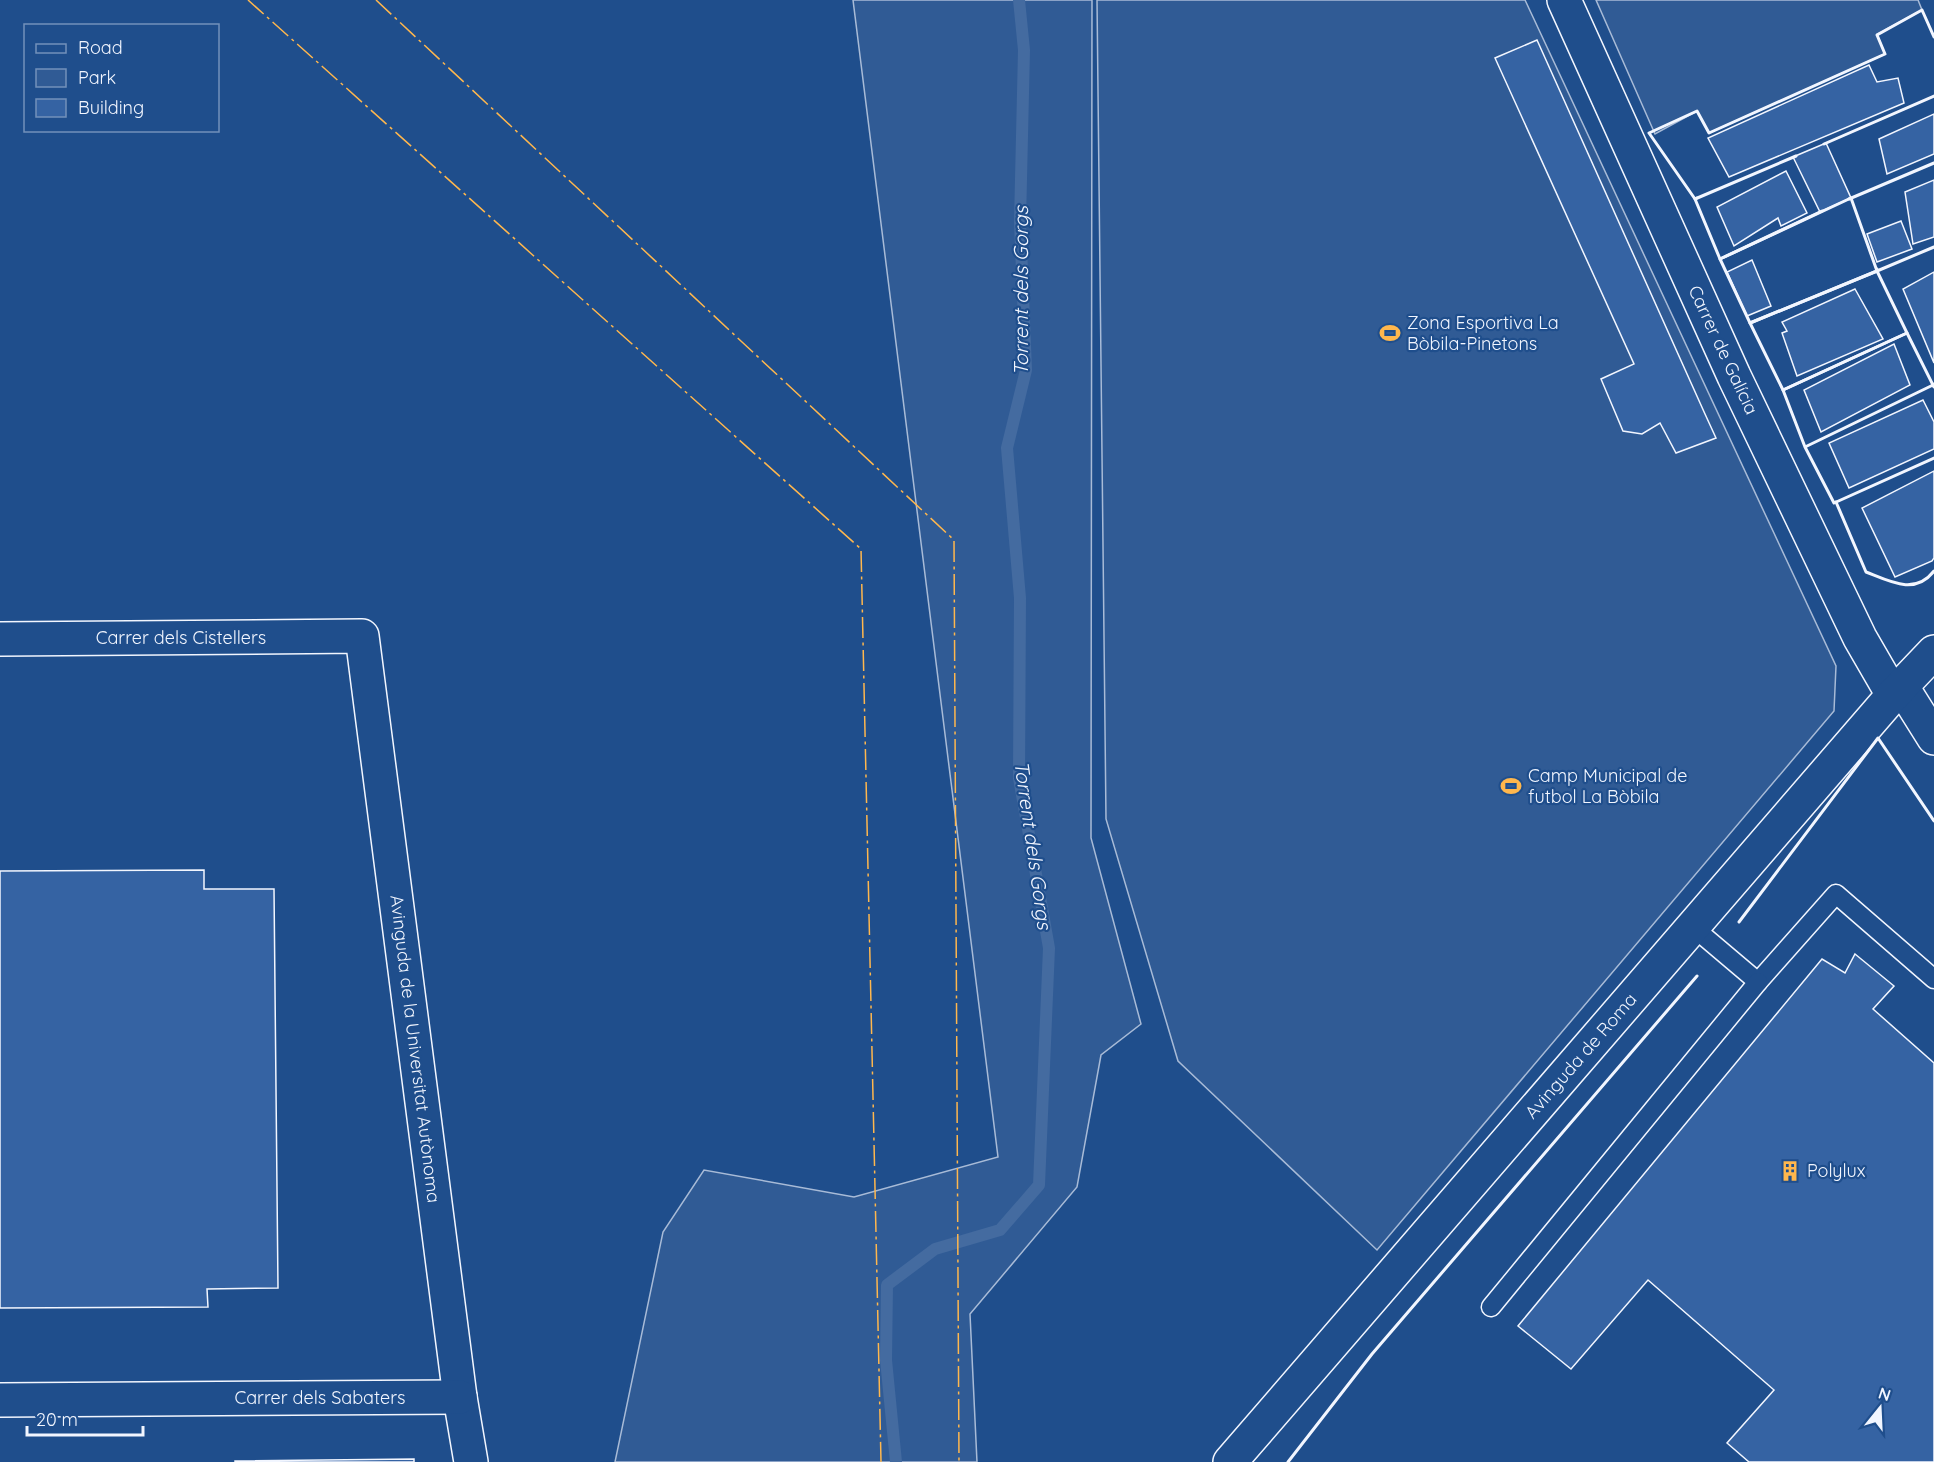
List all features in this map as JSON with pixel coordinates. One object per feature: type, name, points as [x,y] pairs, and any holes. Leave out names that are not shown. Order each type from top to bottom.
[{"type":"street","name":"Carrer de Galícia","points":[[1564,0],[1739,387],[1860,638],[1934,738]]},
{"type":"street","name":"Carrer dels Cistellers","points":[[0,639],[362,636]]},
{"type":"street","name":"Avinguda de la Universitat Autònoma","points":[[362,636],[460,1397],[471,1462]]},
{"type":"street","name":"Avinguda de Roma","points":[[1230,1462],[1934,652]]},
{"type":"street","name":"Carrer dels Sabaters","points":[[0,1400],[460,1397]]},
{"type":"lane","points":[[1491,1307],[1758,982],[1836,894],[1934,979]]},
{"type":"lane","points":[[1693,927],[1758,982]]},
{"type":"green space","points":[[853,0],[1092,0],[1091,838],[1141,1024],[1101,1055],[1077,1187],[970,1314],[977,1462],[615,1462],[663,1232],[704,1170],[854,1197],[998,1157]]},
{"type":"green space","name":"Zona Esportiva La Bòbila-Pinetons","points":[[1097,0],[1525,0],[1836,666],[1834,711],[1377,1250],[1178,1061],[1106,819]]},
{"type":"green space","points":[[1596,0],[1918,0],[1922,10],[1877,34],[1885,54],[1709,133],[1697,111],[1655,134]]},
{"type":"building","points":[[1537,40],[1716,438],[1676,453],[1660,423],[1642,434],[1623,431],[1601,379],[1634,364],[1495,58]]},
{"type":"building","points":[[1869,65],[1877,82],[1898,78],[1904,103],[1729,177],[1708,138]]},
{"type":"building","points":[[1934,114],[1934,154],[1887,174],[1879,139]]},
{"type":"building","points":[[1826,143],[1851,198],[1820,212],[1793,157]]},
{"type":"building","points":[[1786,171],[1807,213],[1781,226],[1778,218],[1734,246],[1717,207]]},
{"type":"building","points":[[1934,180],[1934,237],[1913,244],[1905,192]]},
{"type":"building","points":[[1901,221],[1912,249],[1877,262],[1867,234]]},
{"type":"building","points":[[1752,260],[1771,306],[1747,316],[1727,272]]},
{"type":"building","points":[[1934,272],[1934,363],[1903,289]]},
{"type":"building","points":[[1855,289],[1883,339],[1797,376],[1782,333],[1787,331],[1782,322]]},
{"type":"building","points":[[1894,344],[1910,385],[1821,432],[1804,390]]},
{"type":"building","points":[[1923,400],[1934,422],[1934,449],[1849,488],[1829,443]]},
{"type":"building","points":[[1934,471],[1934,558],[1932,561],[1895,577],[1862,508]]},
{"type":"building","points":[[204,870],[204,889],[274,889],[278,1288],[207,1289],[208,1307],[0,1308],[0,871]]},
{"type":"building","name":"Polylux","points":[[1855,954],[1894,986],[1873,1009],[1934,1063],[1934,1462],[1749,1462],[1727,1443],[1774,1390],[1648,1280],[1571,1369],[1518,1326],[1822,959],[1845,973]]},
{"type":"building","points":[[414,1459],[414,1462],[235,1462],[235,1461]]},
{"type":"waterway","name":"Torrent dels Gorgs","points":[[896,1462],[886,1360],[887,1285],[935,1249],[1000,1230],[1039,1185],[1049,948],[1019,778],[1020,598],[1007,448],[1026,370],[1020,222],[1024,50],[1019,0]]},
{"type":"wall","points":[[1796,156],[1695,199],[1649,133],[1697,111],[1709,133],[1885,54],[1877,35],[1922,10],[1934,37]]},
{"type":"wall","points":[[1824,144],[1934,96]]},
{"type":"wall","points":[[1849,199],[1934,163]]},
{"type":"wall","points":[[1697,198],[1695,199],[1720,259],[1822,211]]},
{"type":"wall","points":[[1851,198],[1877,271],[1750,323],[1720,259],[1851,198]]},
{"type":"wall","points":[[1877,269],[1877,271],[1934,247]]},
{"type":"wall","points":[[1877,271],[1907,333],[1783,390],[1750,323],[1877,271]]},
{"type":"wall","points":[[1933,385],[1907,333],[1783,390],[1805,447],[1933,385],[1934,384],[1934,387],[1933,385],[1805,447],[1834,503],[1934,458]]},
{"type":"wall","points":[[1836,502],[1866,572],[1893,582],[1910,585],[1927,579],[1934,571]]},
{"type":"wall","points":[[1739,922],[1878,738],[1934,821]]},
{"type":"wall","points":[[1288,1462],[1372,1354],[1697,976]]},
{"type":"power","points":[[248,0],[861,549],[881,1462]]},
{"type":"power","points":[[376,0],[954,540],[959,1462]]},
{"type":"place","name":"Zona Esportiva La Bòbila-Pinetons","points":[[1390,333]]},
{"type":"place","name":"Camp Municipal de futbol La Bòbila","points":[[1511,786]]},
{"type":"place","name":"Polylux","points":[[1790,1171]]}]
